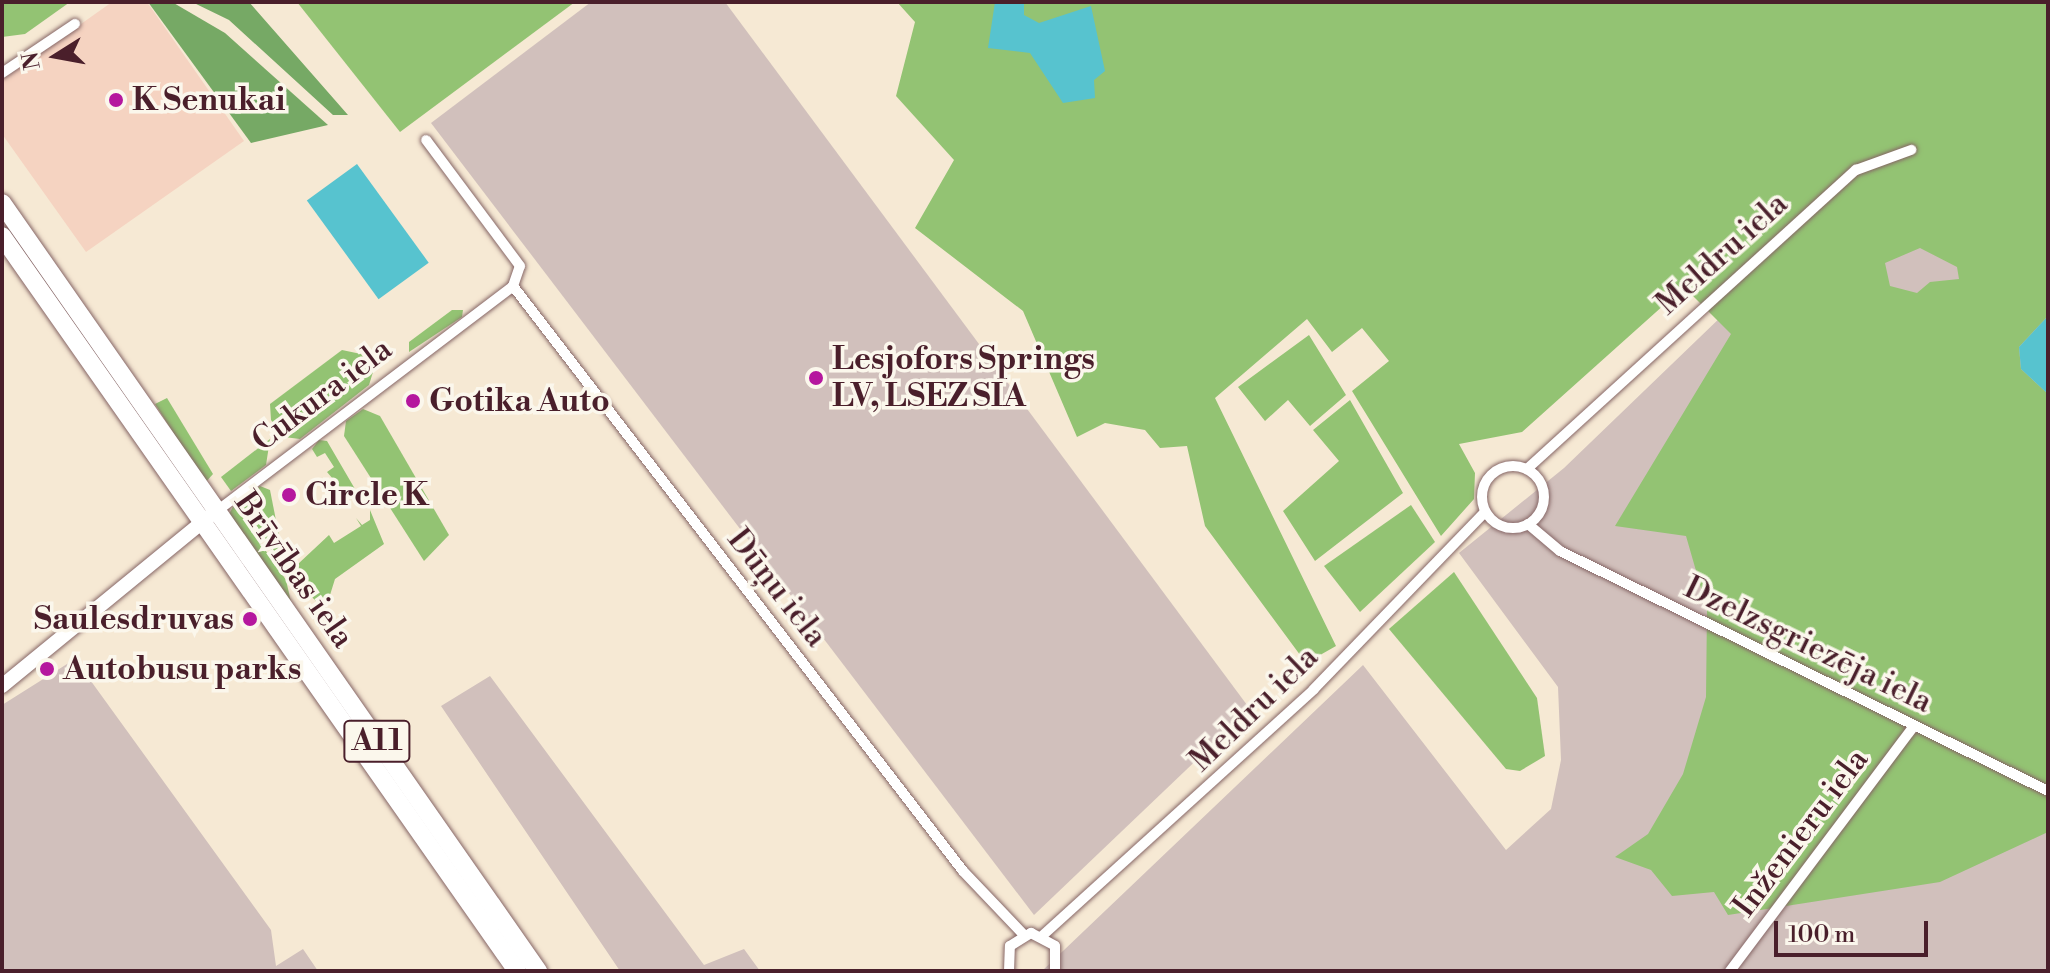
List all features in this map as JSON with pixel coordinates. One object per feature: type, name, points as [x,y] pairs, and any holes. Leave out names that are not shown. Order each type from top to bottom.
[{"type":"highway","name":"Brīvības iela","points":[[2,203],[538,971]]},
{"type":"highway","name":"Brīvības iela","points":[[2,236],[517,971]]},
{"type":"main road","name":"Cukura iela","points":[[2,686],[217,511]]},
{"type":"street","points":[[2,73],[75,24]]},
{"type":"street","points":[[426,140],[520,266],[513,286]]},
{"type":"street","name":"Meldru iela","points":[[1550,455],[1720,287],[1856,170],[1911,150]]},
{"type":"street","name":"Cukura iela","points":[[217,511],[513,286]]},
{"type":"street","name":"Dūņu iela","points":[[513,286],[1002,920],[1024,935]]},
{"type":"street","points":[[1527,469],[1550,455]]},
{"type":"street","points":[[1537,477],[1550,455]]},
{"type":"street","points":[[1504,467],[1527,469],[1537,477],[1544,497],[1537,515],[1528,524],[1493,522],[1471,529],[1485,512],[1488,477],[1504,467]]},
{"type":"street","points":[[1485,512],[1493,522]]},
{"type":"street","points":[[1537,515],[1548,540]]},
{"type":"street","name":"Dzelzsgriezēja iela","points":[[1528,524],[1548,540],[2048,791]]},
{"type":"street","name":"Meldru iela","points":[[1042,936],[1066,919],[1314,689],[1471,529]]},
{"type":"street","name":"Inženieru iela","points":[[1730,971],[1914,726]]},
{"type":"street","name":"Meldru iela","points":[[1055,971],[1055,946],[1066,919]]},
{"type":"street","name":"Dūņu iela","points":[[1002,920],[1010,946]]},
{"type":"street","points":[[1009,971],[1010,946],[1024,935],[1042,936],[1055,946]]},
{"type":"shaded area","points":[[112,2],[147,2],[244,141],[86,252],[2,134],[2,80]]},
{"type":"shaded area","points":[[591,2],[725,2],[1250,709],[1034,915],[431,123]]},
{"type":"shaded area","points":[[2048,2],[2048,971],[1042,971],[1363,665],[1506,850],[1551,809],[1561,760],[1558,687],[1459,553],[1564,468]]},
{"type":"shaded area","points":[[75,659],[271,930],[276,966],[303,949],[318,971],[2,971],[2,705]]},
{"type":"shaded area","points":[[490,676],[704,965],[744,949],[760,971],[620,971],[441,706]]},
{"type":"green space","points":[[2,2],[70,2],[25,34],[2,37]]},
{"type":"green space","points":[[148,2],[172,2],[225,33],[328,125],[251,143]]},
{"type":"green space","points":[[192,2],[249,2],[348,115],[333,115],[229,20]]},
{"type":"green space","points":[[297,2],[575,2],[400,132]]},
{"type":"green space","points":[[897,2],[2048,2],[2048,316],[2019,347],[2021,369],[2048,394],[2048,832],[1940,882],[1728,915],[1714,892],[1672,896],[1651,870],[1615,857],[1648,834],[1683,774],[1706,697],[1707,609],[1686,536],[1615,526],[1731,334],[1684,287],[1522,432],[1459,444],[1475,473],[1474,499],[1441,536],[1352,391],[1389,361],[1362,328],[1332,352],[1307,319],[1215,398],[1336,646],[1306,663],[1205,526],[1187,446],[1160,448],[1145,430],[1105,423],[1077,437],[1023,311],[915,228],[954,160],[896,96],[915,22]],"holes":[[[1920,248],[1957,267],[1959,279],[1930,282],[1917,293],[1890,286],[1885,263]]]},
{"type":"green space","points":[[452,310],[463,310],[462,317],[409,352],[409,342]]},
{"type":"green space","points":[[1309,335],[1346,395],[1310,426],[1288,400],[1265,421],[1238,387]]},
{"type":"green space","points":[[342,350],[361,354],[373,372],[369,385],[300,439],[284,437],[271,420],[270,404]]},
{"type":"green space","points":[[167,398],[213,474],[205,483],[155,404]]},
{"type":"green space","points":[[1350,400],[1403,493],[1315,561],[1283,511],[1339,461],[1313,430]]},
{"type":"green space","points":[[363,409],[380,416],[449,535],[424,561],[344,436],[346,421]]},
{"type":"green space","points":[[270,439],[266,465],[231,491],[221,477]]},
{"type":"green space","points":[[319,440],[327,441],[355,489],[350,499],[327,472],[334,467],[325,453],[317,457],[312,449]]},
{"type":"green space","points":[[260,486],[270,490],[286,571],[239,502]]},
{"type":"green space","points":[[234,505],[286,580],[291,602],[229,514]]},
{"type":"green space","points":[[1411,505],[1435,542],[1360,612],[1324,566]]},
{"type":"green space","points":[[370,510],[384,544],[335,579],[325,611],[298,582],[298,564],[329,535],[334,543],[361,526],[356,518],[362,525],[370,520]]},
{"type":"green space","points":[[1454,572],[1537,698],[1545,756],[1520,771],[1506,769],[1389,629]]},
{"type":"water","points":[[995,2],[1024,2],[1024,15],[1039,23],[1091,6],[1105,71],[1094,80],[1095,98],[1063,103],[1030,53],[988,48]]},
{"type":"water","points":[[357,164],[429,263],[379,299],[307,200]]},
{"type":"water","points":[[2048,316],[2048,394],[2021,369],[2019,347]]},
{"type":"place","name":"K Senukai","points":[[116,100]]},
{"type":"place","name":"Lesjofors Springs LV, LSEZ SIA","points":[[816,378]]},
{"type":"place","name":"Gotika Auto","points":[[413,401]]},
{"type":"place","name":"Circle K","points":[[289,495]]},
{"type":"place","name":"Saulesdruvas","points":[[250,619]]},
{"type":"place","name":"Autobusu parks","points":[[47,669]]}]
